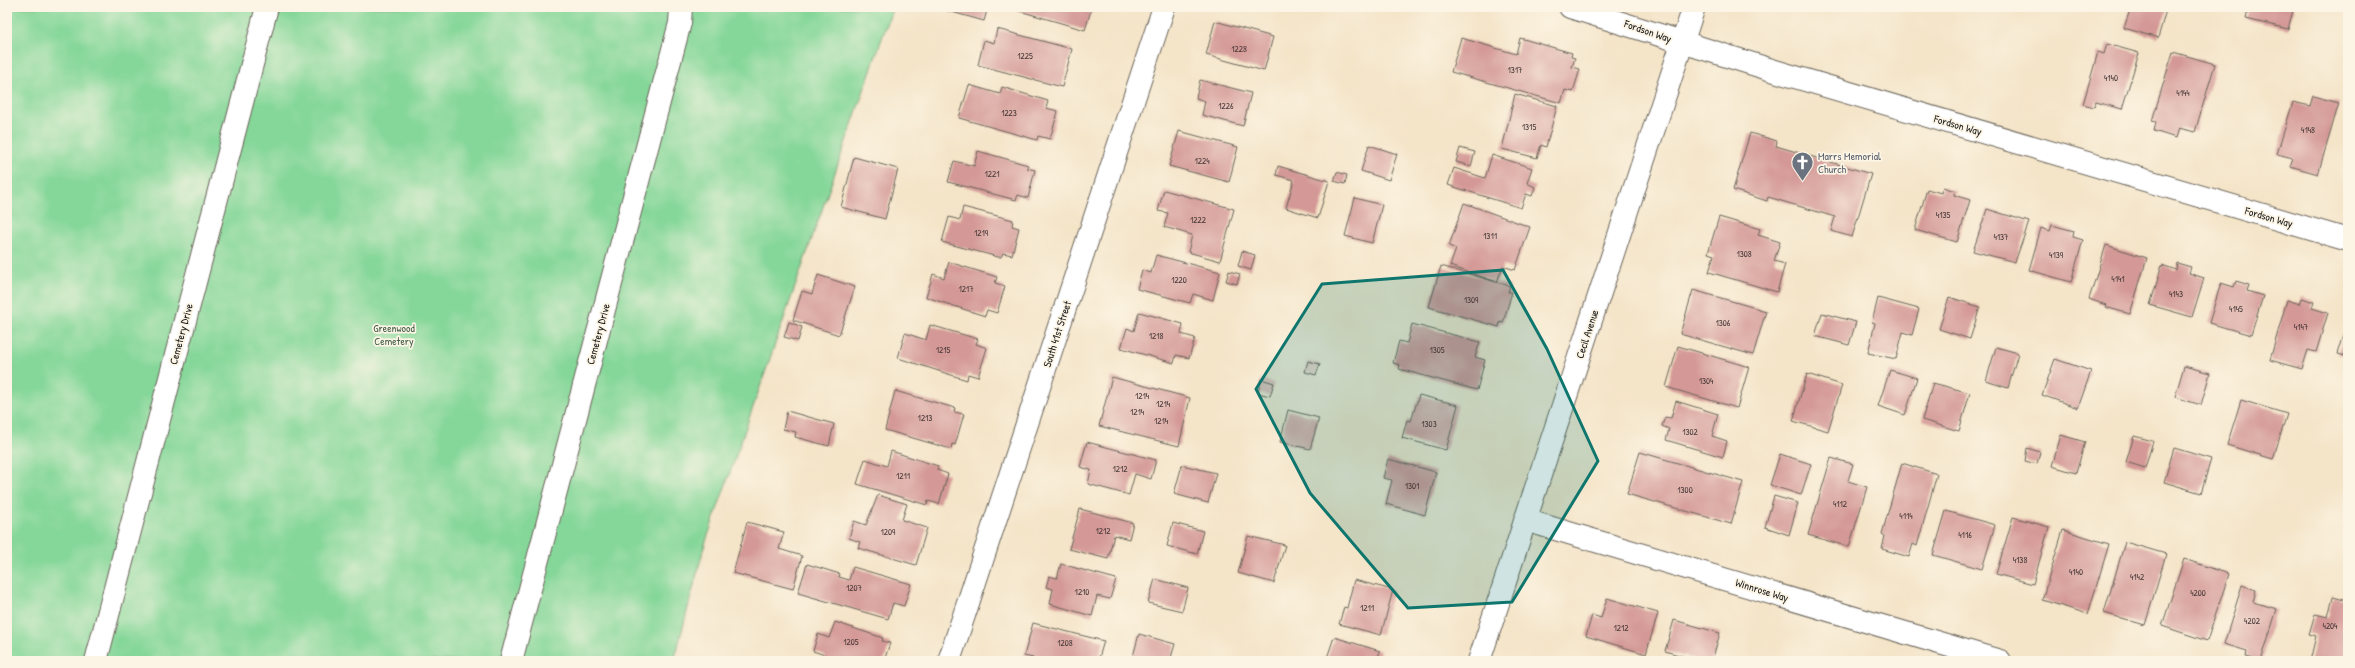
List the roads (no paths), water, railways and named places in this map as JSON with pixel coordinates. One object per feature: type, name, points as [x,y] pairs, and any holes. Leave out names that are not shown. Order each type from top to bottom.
[{"type":"street","name":"Cemetery Drive","points":[[96,661],[267,7]]},
{"type":"street","name":"Cemetery Drive","points":[[511,661],[680,23],[681,7]]},
{"type":"street","name":"South 41st Street","points":[[949,661],[1164,7]]},
{"type":"street","name":"Fordson Way","points":[[1570,7],[1684,43],[2348,240]]},
{"type":"street","name":"Cecil Avenue","points":[[1479,661],[1684,43],[1694,7]]},
{"type":"street","name":"Winnrose Way","points":[[1525,520],[2000,661]]},
{"type":"place","name":"Marrs Memorial Church","points":[[1802,182]]},
{"type":"park label","name":"Greenwood Cemetery","points":[[394,334]]}]
